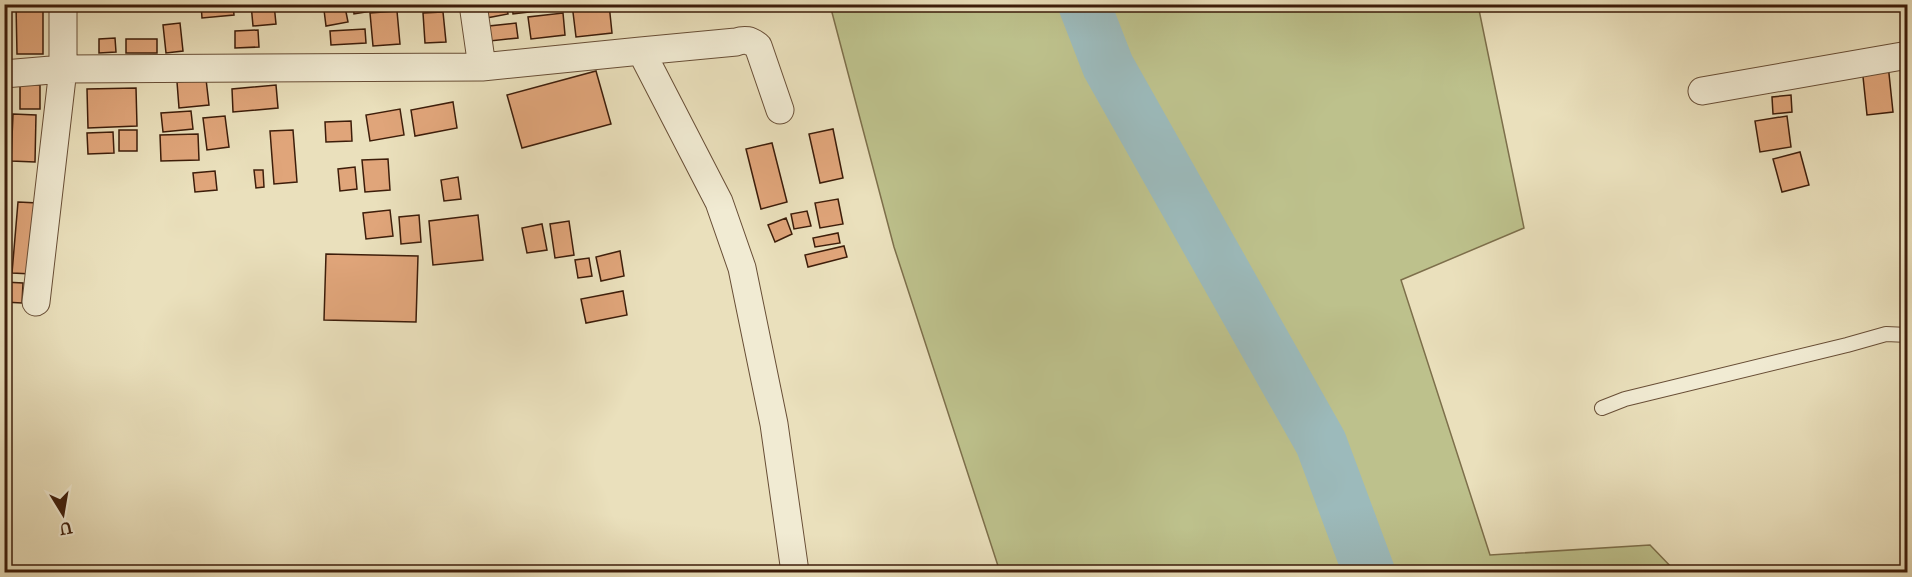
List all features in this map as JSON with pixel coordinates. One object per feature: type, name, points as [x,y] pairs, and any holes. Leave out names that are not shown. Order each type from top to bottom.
[{"type":"street","points":[[36,302],[63,69],[63,4]]},
{"type":"street","points":[[473,4],[482,67]]},
{"type":"street","points":[[4,74],[63,69],[482,67],[736,42],[743,39],[758,46],[780,110]]},
{"type":"street","points":[[641,51],[719,201],[742,268],[774,424],[795,573]]},
{"type":"street","points":[[1702,91],[1908,55]]},
{"type":"lane","points":[[1602,408],[1624,399],[1886,334],[1908,335]]},
{"type":"green space","points":[[830,5],[1478,5],[1524,228],[1401,280],[1490,555],[1650,545],[1676,572],[1000,572],[894,247]]},
{"type":"building","points":[[16,4],[43,4],[43,54],[17,54]]},
{"type":"building","points":[[201,4],[233,4],[234,15],[202,18]]},
{"type":"building","points":[[251,4],[274,4],[276,24],[253,26]]},
{"type":"building","points":[[353,4],[384,4],[385,9],[354,14]]},
{"type":"building","points":[[391,4],[414,4],[414,7],[391,9]]},
{"type":"building","points":[[479,4],[506,4],[508,14],[481,19]]},
{"type":"building","points":[[512,4],[536,4],[537,11],[513,14]]},
{"type":"building","points":[[572,4],[609,4],[612,33],[576,37]]},
{"type":"building","points":[[345,7],[348,22],[326,26],[324,10]]},
{"type":"building","points":[[397,11],[400,44],[373,46],[370,13]]},
{"type":"building","points":[[443,12],[446,42],[425,43],[423,13]]},
{"type":"building","points":[[563,13],[565,35],[531,39],[528,17]]},
{"type":"building","points":[[180,23],[183,51],[166,53],[163,25]]},
{"type":"building","points":[[516,23],[518,38],[490,41],[489,26]]},
{"type":"building","points":[[365,29],[366,43],[331,45],[330,31]]},
{"type":"building","points":[[258,30],[259,47],[235,48],[235,31]]},
{"type":"building","points":[[7,33],[8,62],[4,63],[4,34]]},
{"type":"building","points":[[115,38],[116,52],[99,53],[99,39]]},
{"type":"building","points":[[126,39],[157,39],[157,53],[126,53]]},
{"type":"building","points":[[1888,64],[1893,112],[1867,115],[1862,67]]},
{"type":"building","points":[[596,71],[611,124],[522,148],[507,95]]},
{"type":"building","points":[[206,79],[209,105],[179,108],[177,82]]},
{"type":"building","points":[[20,84],[40,85],[40,109],[20,109]]},
{"type":"building","points":[[276,85],[278,108],[233,112],[232,89]]},
{"type":"building","points":[[136,88],[137,126],[88,128],[87,89]]},
{"type":"building","points":[[1791,95],[1792,112],[1773,114],[1772,97]]},
{"type":"building","points":[[453,102],[457,128],[415,136],[411,110]]},
{"type":"building","points":[[4,106],[7,106],[7,133],[4,133]]},
{"type":"building","points":[[400,109],[404,135],[370,141],[366,115]]},
{"type":"building","points":[[191,111],[193,129],[163,132],[161,113]]},
{"type":"building","points":[[13,114],[36,115],[35,162],[11,161]]},
{"type":"building","points":[[225,116],[229,147],[207,150],[203,118]]},
{"type":"building","points":[[1787,116],[1791,147],[1760,152],[1755,121]]},
{"type":"building","points":[[351,121],[352,141],[326,142],[325,122]]},
{"type":"building","points":[[833,129],[843,178],[820,183],[809,134]]},
{"type":"building","points":[[119,130],[137,130],[137,151],[119,151]]},
{"type":"building","points":[[293,130],[297,182],[274,184],[270,131]]},
{"type":"building","points":[[113,132],[114,153],[88,154],[87,133]]},
{"type":"building","points":[[198,134],[199,160],[161,161],[160,135]]},
{"type":"building","points":[[772,143],[787,202],[761,209],[746,149]]},
{"type":"building","points":[[1800,152],[1809,185],[1782,192],[1773,159]]},
{"type":"building","points":[[4,154],[6,182],[4,183]]},
{"type":"building","points":[[388,159],[390,190],[365,192],[362,160]]},
{"type":"building","points":[[355,167],[357,189],[340,191],[338,169]]},
{"type":"building","points":[[254,170],[263,170],[264,187],[256,188]]},
{"type":"building","points":[[215,171],[217,190],[195,192],[193,173]]},
{"type":"building","points":[[458,177],[461,199],[444,201],[441,180]]},
{"type":"building","points":[[838,199],[843,224],[820,228],[815,203]]},
{"type":"building","points":[[18,202],[38,203],[32,274],[12,273]]},
{"type":"building","points":[[390,210],[393,236],[366,239],[363,213]]},
{"type":"building","points":[[807,211],[811,226],[794,229],[791,214]]},
{"type":"building","points":[[419,215],[421,242],[401,244],[399,217]]},
{"type":"building","points":[[478,215],[483,260],[433,265],[429,221]]},
{"type":"building","points":[[786,218],[792,234],[775,242],[768,225]]},
{"type":"building","points":[[569,221],[574,255],[555,258],[550,224]]},
{"type":"building","points":[[542,224],[547,250],[527,253],[522,228]]},
{"type":"building","points":[[838,233],[840,243],[815,247],[813,238]]},
{"type":"building","points":[[844,246],[847,257],[808,267],[805,255]]},
{"type":"building","points":[[620,251],[624,276],[601,281],[596,257]]},
{"type":"building","points":[[326,254],[418,256],[416,322],[324,320]]},
{"type":"building","points":[[589,258],[592,276],[578,278],[575,260]]},
{"type":"building","points":[[4,282],[23,283],[22,303],[4,302]]},
{"type":"building","points":[[623,291],[627,315],[586,323],[581,299]]},
{"type":"waterway","points":[[1084,4],[1108,66],[1321,443],[1369,572]]}]
